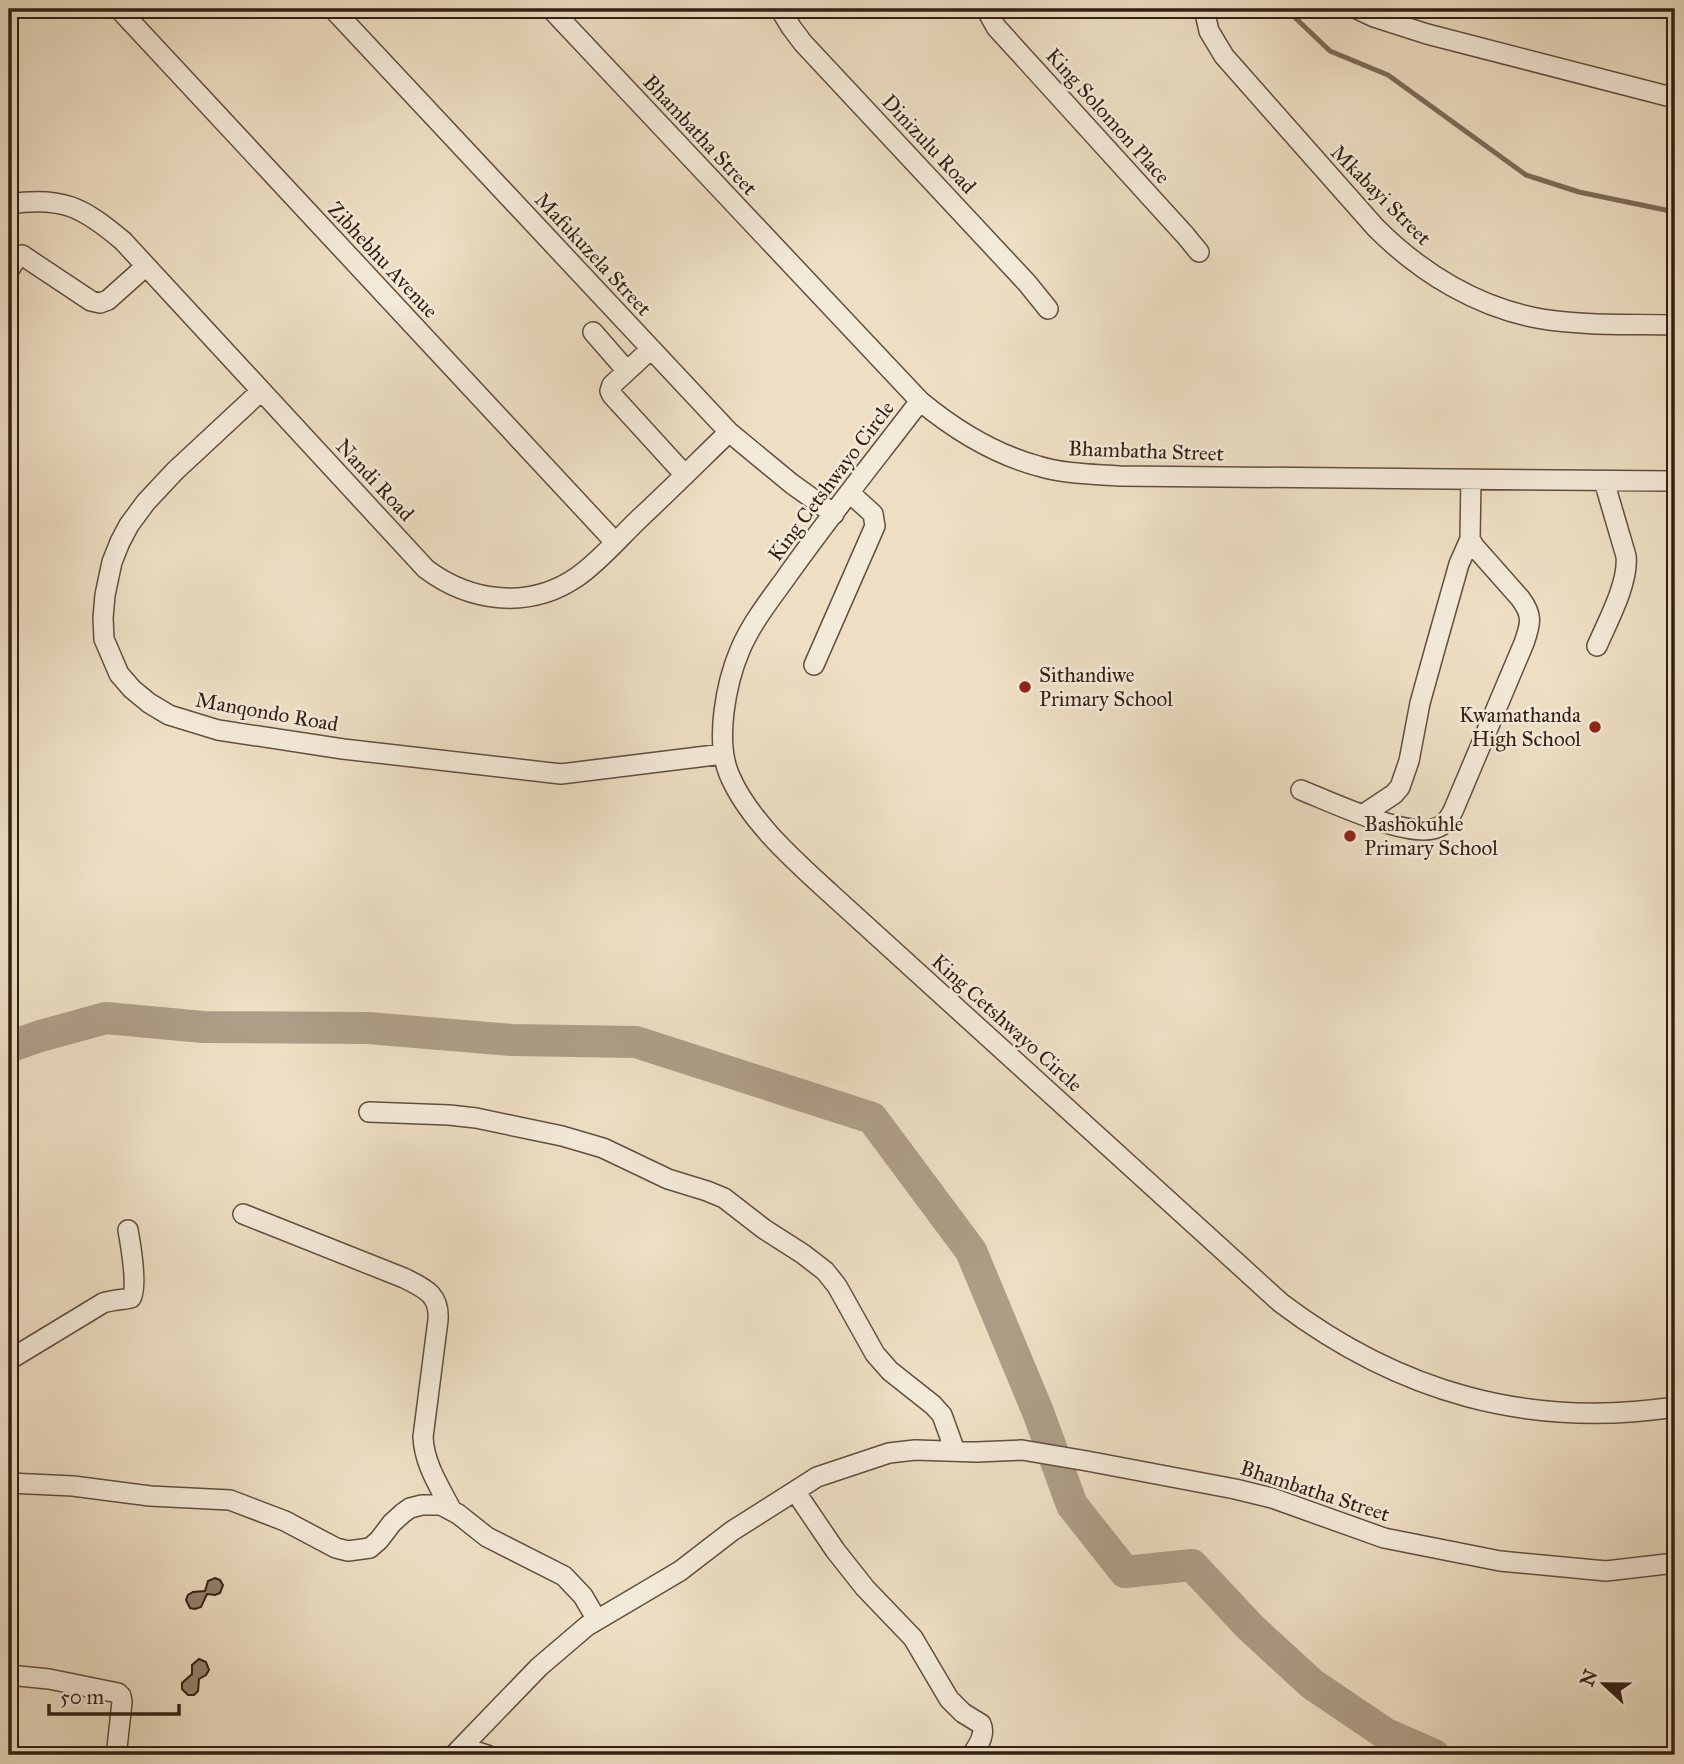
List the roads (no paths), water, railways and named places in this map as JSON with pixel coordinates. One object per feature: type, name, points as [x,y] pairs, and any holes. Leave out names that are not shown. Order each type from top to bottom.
[{"type":"street","name":"Zibhebhu Avenue","points":[[119,9],[615,542]]},
{"type":"street","name":"Mafukuzela Street","points":[[333,9],[729,432],[792,484],[834,514]]},
{"type":"street","name":"Bhambatha Street","points":[[551,9],[919,401],[956,429],[1015,459],[1078,474],[1675,481]]},
{"type":"street","name":"Dinizulu Road","points":[[780,9],[803,43],[1027,283],[1048,309]]},
{"type":"street","name":"King Solomon Place","points":[[986,9],[996,27],[1199,252]]},
{"type":"street","name":"Mkabayi Street","points":[[1204,9],[1209,31],[1224,56],[1376,228],[1395,248],[1419,266],[1473,298],[1521,314],[1572,323],[1675,325]]},
{"type":"street","points":[[1357,9],[1427,34],[1675,98]]},
{"type":"street","name":"Nandi Road","points":[[9,204],[32,201],[57,203],[81,210],[102,223],[123,241],[426,569],[469,593],[491,598],[532,596],[554,589],[576,577],[729,432]]},
{"type":"street","points":[[9,270],[18,256],[25,256],[91,301],[100,303],[108,300],[145,266]]},
{"type":"street","points":[[593,332],[627,371]]},
{"type":"street","points":[[651,349],[612,385],[610,391],[685,475]]},
{"type":"street","name":"Manqondo Road","points":[[261,391],[175,471],[146,502],[129,525],[112,562],[104,606],[104,639],[119,674],[149,704],[169,715],[218,730],[343,749],[550,773],[583,772],[723,754]]},
{"type":"street","name":"King Cetshwayo Circle","points":[[919,401],[799,559],[759,615],[740,649],[727,697],[723,724],[723,754],[736,790],[759,822],[797,863],[1270,1293],[1334,1340],[1379,1364],[1453,1394],[1493,1404],[1555,1412],[1594,1413],[1675,1407]]},
{"type":"street","points":[[1364,814],[1394,794],[1403,780],[1435,649],[1459,564],[1470,539],[1471,479]]},
{"type":"street","points":[[1597,646],[1625,580],[1627,566],[1604,481]]},
{"type":"street","points":[[814,666],[875,526],[873,514],[850,493]]},
{"type":"street","points":[[1301,790],[1401,827],[1432,830],[1448,820],[1530,628],[1527,607],[1484,559],[1470,539]]},
{"type":"street","points":[[369,1112],[476,1118],[562,1136],[603,1148],[668,1179],[724,1198],[825,1271],[875,1354],[890,1371],[942,1415],[948,1450]]},
{"type":"street","points":[[243,1214],[404,1278],[431,1294],[437,1302],[439,1310],[423,1449],[450,1509]]},
{"type":"street","points":[[9,1360],[103,1303],[132,1297],[135,1286],[128,1230]]},
{"type":"street","name":"Bhambatha Street","points":[[458,1751],[539,1667],[597,1620],[680,1571],[732,1531],[817,1477],[889,1453],[915,1450],[1022,1450],[1087,1461],[1272,1498],[1384,1538],[1500,1561],[1606,1571],[1675,1563]]},
{"type":"street","points":[[9,1483],[73,1486],[150,1496],[230,1500],[285,1521],[336,1548],[348,1551],[370,1548],[402,1513],[410,1508],[434,1504],[450,1509],[487,1537],[564,1577],[583,1596],[597,1620]]},
{"type":"street","points":[[795,1491],[865,1588],[913,1638],[949,1699],[962,1713],[981,1724],[981,1740],[972,1755]]},
{"type":"street","points":[[9,1675],[49,1679],[118,1693],[122,1702],[117,1748]]},
{"type":"street","points":[[458,1751],[487,1755]]},
{"type":"waterway","points":[[1286,9],[1330,51],[1388,75],[1526,175],[1579,192],[1675,212]]},
{"type":"waterway","points":[[9,1047],[106,1018],[203,1027],[368,1028],[512,1040],[636,1042],[872,1118],[971,1251],[1038,1412],[1072,1505],[1125,1572],[1192,1565],[1250,1627],[1312,1684],[1386,1734],[1434,1755]]},
{"type":"place","name":"Sithandiwe Primary School","points":[[1025,687]]},
{"type":"place","name":"Kwamathanda High School","points":[[1595,727]]},
{"type":"place","name":"Bashokuhle Primary School","points":[[1350,836]]}]
